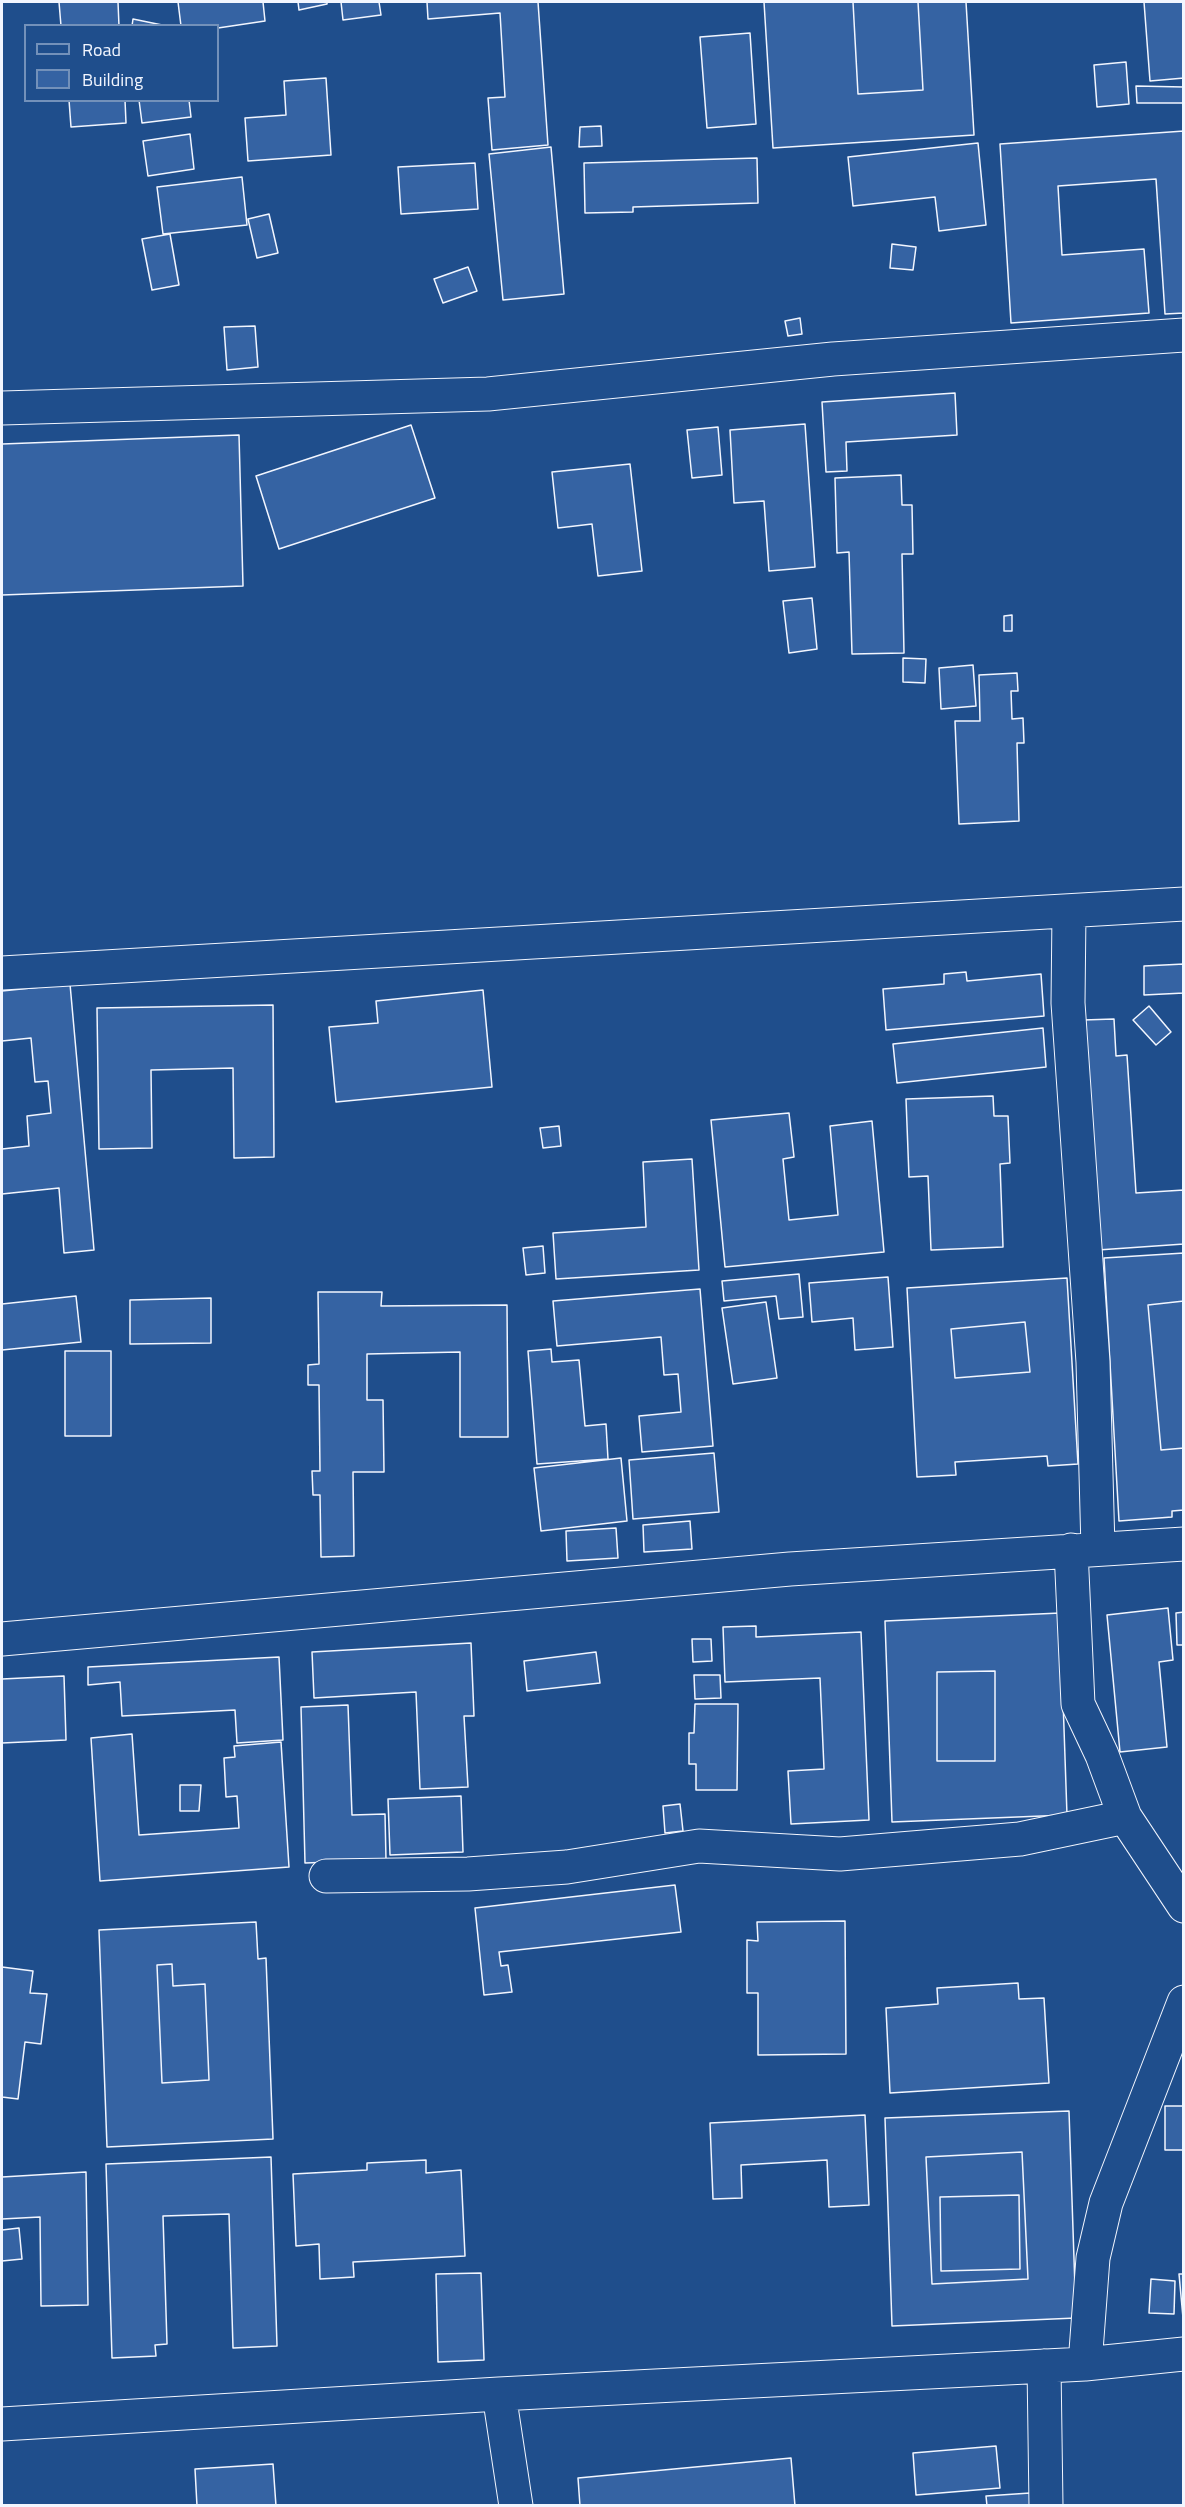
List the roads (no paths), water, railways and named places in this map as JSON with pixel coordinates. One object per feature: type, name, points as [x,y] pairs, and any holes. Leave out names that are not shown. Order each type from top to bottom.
[{"type":"street","points":[[2,408],[488,394],[833,359],[1184,335]]},
{"type":"street","points":[[2,973],[1184,904]]},
{"type":"street","points":[[1069,912],[1068,1003],[1093,1362],[1078,1704],[1102,1755],[1125,1817],[1184,1906]]},
{"type":"street","points":[[2,1639],[790,1569],[1184,1544]]},
{"type":"street","points":[[326,1876],[468,1874],[567,1867],[699,1846],[840,1854],[1020,1839],[1125,1817]]},
{"type":"street","points":[[1085,2364],[1093,2258],[1106,2204],[1170,2065],[1184,2002]]},
{"type":"street","points":[[2,2424],[499,2394],[1085,2364],[1184,2354]]},
{"type":"street","points":[[1044,2366],[1046,2505]]},
{"type":"street","points":[[499,2394],[516,2505]]}]
